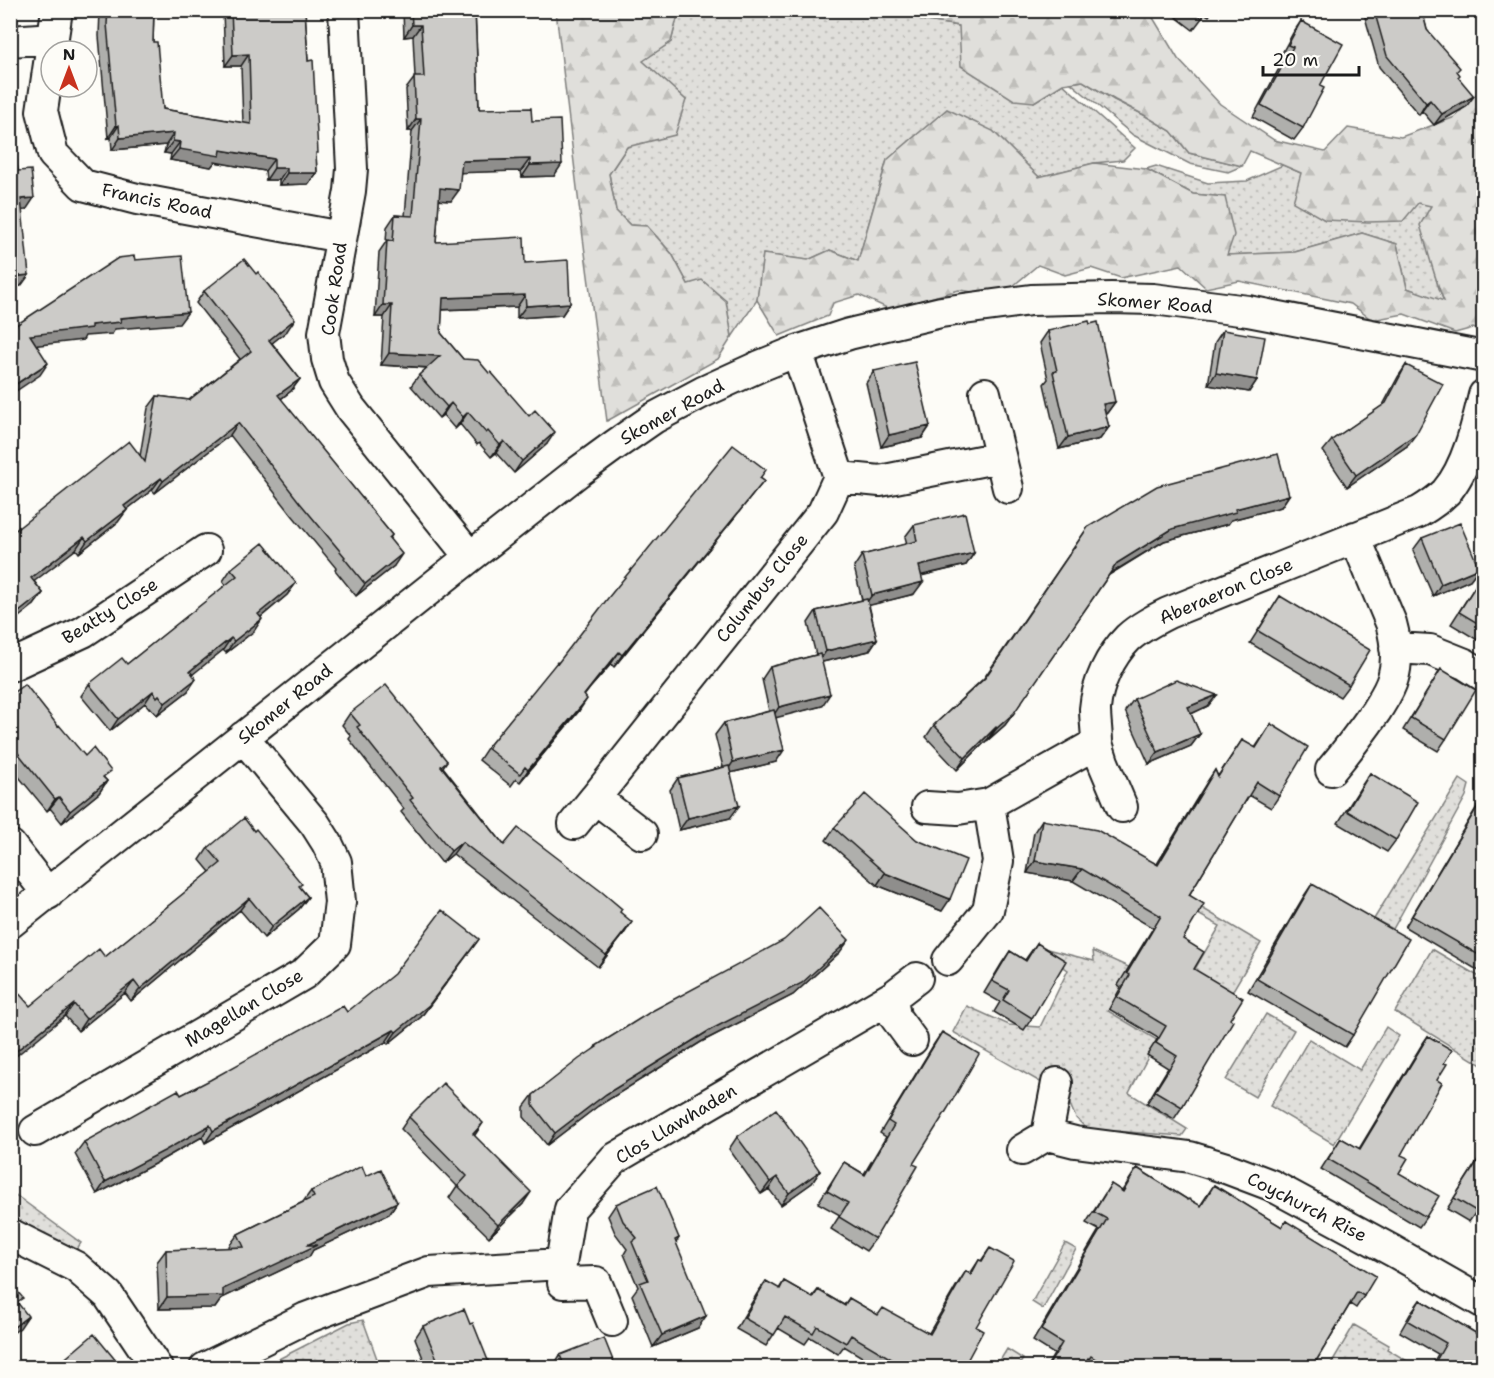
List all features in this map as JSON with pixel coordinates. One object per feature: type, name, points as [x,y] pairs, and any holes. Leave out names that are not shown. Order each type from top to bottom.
[{"type":"street","name":"Cook Road","points":[[344,10],[352,170],[324,333],[327,359],[334,382],[351,409],[470,557]]},
{"type":"street","name":"Francis Road","points":[[55,24],[42,111],[53,154],[83,185],[137,199],[341,237]]},
{"type":"street","points":[[10,40],[55,24]]},
{"type":"street","name":"Skomer Road","points":[[10,923],[578,472],[654,418],[703,392],[798,351],[849,334],[941,312],[1031,300],[1111,298],[1153,299],[1248,311],[1484,357]]},
{"type":"street","points":[[798,351],[839,477],[880,481],[1000,457]]},
{"type":"street","points":[[985,393],[1008,488]]},
{"type":"street","name":"Aberaeron Close","points":[[1122,807],[1097,742],[1095,711],[1104,673],[1128,638],[1145,625],[1168,613],[1419,512],[1437,500],[1448,490],[1470,447],[1484,395]]},
{"type":"street","name":"Columbus Close","points":[[574,824],[823,512],[839,477]]},
{"type":"street","points":[[1331,770],[1360,734],[1386,696],[1396,663],[1395,637],[1391,623],[1355,537]]},
{"type":"street","name":"Beatty Close","points":[[10,666],[83,632],[206,550]]},
{"type":"street","points":[[1395,648],[1430,650],[1465,664],[1484,676]]},
{"type":"street","name":"Magellan Close","points":[[35,1131],[304,975],[335,944],[340,902],[336,862],[315,824],[243,737]]},
{"type":"street","points":[[927,807],[958,809],[989,804],[1097,742]]},
{"type":"street","points":[[595,798],[642,834]]},
{"type":"street","points":[[948,960],[988,910],[998,861],[989,804]]},
{"type":"street","points":[[10,844],[48,894]]},
{"type":"street","name":"Clos Llawhaden","points":[[564,1285],[570,1209],[614,1159],[892,997],[917,978]]},
{"type":"street","points":[[892,997],[895,1017],[912,1041]]},
{"type":"street","name":"Coychurch Rise","points":[[1057,1083],[1035,1143],[1075,1142],[1190,1157],[1226,1168],[1271,1185],[1484,1303]]},
{"type":"street","points":[[10,1234],[76,1267],[108,1295],[157,1368]]},
{"type":"street","points":[[205,1368],[306,1318],[429,1272],[564,1285],[596,1282],[612,1321]]},
{"type":"green space","points":[[679,10],[917,11],[921,20],[959,26],[1034,102],[1063,84],[1135,148],[1123,160],[1094,163],[1039,177],[993,131],[887,160],[858,261],[830,250],[808,260],[763,254],[757,300],[732,337],[726,301],[688,284],[672,254],[647,226],[630,225],[616,211],[609,174],[627,147],[686,100],[642,61],[671,42]]},
{"type":"green space","points":[[556,11],[679,11],[671,42],[643,61],[686,100],[675,135],[627,147],[609,174],[616,211],[630,225],[647,226],[672,254],[688,284],[702,280],[726,301],[732,337],[718,359],[607,421],[582,230]]},
{"type":"green space","points":[[917,11],[1149,11],[1178,59],[1220,104],[1274,140],[1325,152],[1348,128],[1401,137],[1455,117],[1483,88],[1483,332],[1473,328],[1455,333],[1404,314],[1372,320],[1351,304],[1239,281],[1206,288],[1181,265],[1121,278],[1091,268],[1065,275],[1038,265],[1001,296],[959,290],[889,309],[859,295],[833,303],[828,316],[779,336],[757,300],[763,254],[808,260],[830,250],[858,261],[887,160],[947,109],[993,131],[1039,177],[1094,163],[1146,169],[1193,194],[1225,197],[1234,235],[1227,255],[1295,252],[1362,233],[1397,244],[1407,288],[1444,301],[1420,225],[1431,206],[1418,203],[1403,221],[1325,220],[1293,202],[1301,173],[1250,151],[1242,166],[1189,153],[1171,131],[1083,81],[1063,84],[1034,102],[1014,100],[961,66],[959,26],[921,20]]},
{"type":"green space","points":[[1083,81],[1171,131],[1189,153],[1242,166],[1228,172],[1190,164],[1133,135],[1071,83]]},
{"type":"green space","points":[[1283,165],[1301,173],[1432,206],[1430,257],[1444,302],[1407,288],[1397,244],[1362,233],[1295,252],[1227,255],[1225,197],[1193,194],[1146,169],[1156,166],[1208,183],[1247,181]]},
{"type":"green space","points":[[1460,779],[1469,785],[1466,796],[1393,929],[1374,919]]},
{"type":"green space","points":[[1175,892],[1261,943],[1229,997],[1192,974],[1220,926],[1170,899]]},
{"type":"green space","points":[[1043,948],[1094,961],[1093,951],[1133,969],[1108,1011],[1157,1040],[1129,1093],[1187,1129],[1182,1136],[1087,1129],[1076,1118],[1064,1091],[1042,1083],[953,1032],[967,1006],[1009,1025],[1040,1027],[1068,970],[1041,952]]},
{"type":"green space","points":[[1432,949],[1483,979],[1483,1066],[1395,1012]]},
{"type":"green space","points":[[1266,1014],[1294,1030],[1255,1097],[1226,1080]]},
{"type":"green space","points":[[1386,1027],[1399,1036],[1334,1144],[1270,1106],[1309,1039],[1360,1070]]},
{"type":"green space","points":[[10,1191],[81,1243],[74,1253],[11,1221]]},
{"type":"green space","points":[[1065,1243],[1076,1249],[1043,1309],[1032,1302]]},
{"type":"green space","points":[[363,1320],[380,1367],[263,1367],[349,1323]]},
{"type":"green space","points":[[1354,1325],[1389,1345],[1387,1349],[1409,1362],[1406,1367],[1329,1367]]},
{"type":"green space","points":[[1007,1349],[1023,1359],[1018,1367],[996,1367]]},
{"type":"building","points":[[108,10],[154,10],[153,42],[157,42],[163,109],[251,124],[249,54],[233,55],[231,10],[305,10],[308,61],[313,60],[317,173],[287,173],[287,168],[274,168],[274,159],[221,150],[220,156],[179,149],[180,142],[173,141],[174,133],[120,138],[119,125],[116,126],[107,24]]},
{"type":"building","points":[[411,10],[475,10],[479,109],[531,108],[532,121],[560,120],[562,164],[530,165],[530,159],[462,161],[459,190],[440,188],[436,242],[524,237],[525,263],[568,260],[570,303],[526,306],[525,295],[443,298],[441,333],[463,359],[478,360],[529,416],[535,410],[555,432],[522,461],[504,441],[500,445],[488,431],[486,433],[468,412],[463,417],[451,403],[447,407],[419,375],[440,356],[389,353],[392,305],[383,305],[387,240],[393,241],[395,215],[413,216],[421,119],[416,119],[414,77],[424,77],[421,25],[412,25]]},
{"type":"building","points":[[1192,10],[1207,10],[1202,18]]},
{"type":"building","points":[[1374,10],[1422,10],[1427,30],[1460,68],[1457,71],[1460,75],[1458,77],[1474,96],[1442,114],[1430,100],[1426,103],[1387,56]]},
{"type":"building","points":[[1301,21],[1343,44],[1320,86],[1324,88],[1303,128],[1261,105],[1293,47],[1288,45]]},
{"type":"building","points":[[10,148],[15,148],[18,171],[31,170],[34,198],[21,199],[29,275],[10,277]]},
{"type":"building","points":[[134,256],[135,260],[182,256],[188,312],[120,318],[121,322],[91,325],[91,328],[30,335],[48,363],[10,388],[10,329],[118,258]]},
{"type":"building","points":[[244,259],[256,274],[258,272],[295,319],[269,340],[300,379],[278,395],[392,535],[389,538],[402,554],[365,584],[238,423],[163,481],[161,478],[124,506],[127,510],[87,541],[84,537],[31,578],[43,593],[10,619],[10,529],[13,532],[129,441],[145,462],[157,396],[189,400],[251,351],[204,291]]},
{"type":"building","points":[[1089,321],[1090,324],[1098,322],[1115,402],[1103,404],[1109,427],[1068,437],[1053,372],[1057,371],[1048,331]]},
{"type":"building","points":[[1223,330],[1265,337],[1257,380],[1216,373]]},
{"type":"building","points":[[915,362],[930,426],[889,435],[874,371]]},
{"type":"building","points":[[1406,365],[1443,384],[1416,434],[1356,475],[1332,440],[1386,403]]},
{"type":"building","points":[[733,445],[766,470],[760,478],[764,481],[622,655],[619,652],[599,676],[584,695],[587,699],[528,770],[525,767],[520,774],[487,748]]},
{"type":"building","points":[[1278,454],[1289,495],[1172,529],[1117,563],[1014,713],[996,727],[965,758],[934,725],[985,678],[1088,527],[1157,486]]},
{"type":"building","points":[[965,513],[974,553],[919,566],[923,582],[872,595],[862,555],[917,541],[914,525]]},
{"type":"building","points":[[1460,523],[1479,568],[1441,584],[1422,538]]},
{"type":"building","points":[[263,543],[296,583],[258,614],[262,619],[234,641],[231,638],[190,671],[196,679],[165,703],[153,691],[118,719],[89,684],[122,658],[127,664],[237,576],[231,569]]},
{"type":"building","points":[[1481,577],[1484,578],[1484,627],[1459,612]]},
{"type":"building","points":[[1280,596],[1370,650],[1349,685],[1258,631]]},
{"type":"building","points":[[867,599],[877,639],[826,651],[816,611]]},
{"type":"building","points":[[820,654],[830,694],[779,707],[770,667]]},
{"type":"building","points":[[1441,669],[1476,690],[1446,739],[1411,718]]},
{"type":"building","points":[[1176,680],[1217,695],[1188,707],[1200,734],[1158,752],[1134,699]]},
{"type":"building","points":[[25,684],[85,756],[93,748],[111,771],[103,777],[107,781],[70,811],[59,797],[55,799],[10,743],[10,695]]},
{"type":"building","points":[[386,685],[447,761],[441,766],[504,845],[518,828],[622,909],[620,912],[632,922],[606,955],[462,842],[451,851],[410,800],[413,798],[357,727],[360,725],[350,713]]},
{"type":"building","points":[[774,710],[784,750],[733,762],[724,723]]},
{"type":"building","points":[[1271,724],[1308,747],[1279,796],[1257,782],[1189,895],[1204,904],[1183,939],[1204,952],[1194,969],[1243,998],[1230,1019],[1233,1021],[1182,1107],[1155,1091],[1177,1056],[1156,1043],[1166,1026],[1117,997],[1130,975],[1127,973],[1161,916],[1082,869],[1035,861],[1042,820],[1097,830],[1158,865],[1215,770],[1218,777],[1242,740],[1256,748]]},
{"type":"building","points":[[729,766],[739,806],[688,818],[678,778]]},
{"type":"building","points":[[1370,773],[1418,802],[1396,840],[1347,811]]},
{"type":"building","points":[[865,794],[917,840],[966,860],[950,899],[885,873],[834,828]]},
{"type":"building","points":[[1484,796],[1484,958],[1412,916]]},
{"type":"building","points":[[244,818],[302,884],[299,886],[308,897],[272,926],[249,898],[140,989],[134,981],[86,1019],[74,1004],[10,1056],[10,996],[17,991],[30,1006],[99,949],[105,957],[221,863],[208,848]]},
{"type":"building","points":[[1312,884],[1409,939],[1353,1035],[1257,979]]},
{"type":"building","points":[[819,908],[849,940],[802,983],[710,1030],[606,1094],[555,1133],[533,1105],[533,1095],[596,1046],[652,1011],[784,940]]},
{"type":"building","points":[[442,910],[479,939],[429,1005],[396,1032],[394,1030],[213,1131],[210,1125],[105,1182],[84,1142],[178,1090],[181,1095],[210,1080],[343,1006],[347,1012],[394,974]]},
{"type":"building","points":[[1037,943],[1066,961],[1032,1018],[1003,1000],[1009,990],[992,981],[1010,951],[1026,961]]},
{"type":"building","points":[[942,1032],[979,1054],[913,1164],[918,1166],[875,1239],[839,1217],[848,1203],[827,1191],[844,1162],[865,1175],[894,1125],[888,1121]]},
{"type":"building","points":[[1428,1036],[1452,1050],[1437,1080],[1442,1083],[1401,1155],[1408,1158],[1399,1173],[1439,1196],[1426,1217],[1328,1159],[1341,1138],[1360,1149]]},
{"type":"building","points":[[443,1083],[483,1123],[473,1134],[531,1192],[498,1225],[458,1186],[467,1176],[409,1117]]},
{"type":"building","points":[[776,1109],[820,1171],[789,1193],[777,1177],[770,1182],[737,1137]]},
{"type":"building","points":[[1484,1151],[1484,1200],[1476,1211],[1454,1198]]},
{"type":"building","points":[[362,1166],[366,1176],[381,1169],[397,1202],[307,1245],[317,1245],[223,1289],[223,1296],[167,1297],[166,1250],[244,1247],[238,1234],[314,1197],[311,1191]]},
{"type":"building","points":[[1137,1168],[1201,1206],[1214,1185],[1282,1227],[1286,1221],[1376,1276],[1364,1296],[1357,1292],[1312,1368],[1109,1368],[1091,1356],[1082,1368],[1047,1368],[1062,1343],[1041,1330],[1107,1219],[1094,1212],[1111,1184],[1123,1192]]},
{"type":"building","points":[[657,1186],[679,1238],[675,1240],[706,1316],[662,1335],[640,1283],[648,1280],[632,1242],[637,1238],[623,1221],[616,1204]]},
{"type":"building","points":[[990,1248],[1014,1261],[976,1327],[983,1331],[963,1368],[891,1368],[895,1361],[851,1335],[846,1343],[817,1326],[813,1333],[785,1317],[774,1335],[744,1318],[766,1281],[780,1289],[784,1281],[813,1298],[818,1290],[845,1306],[849,1298],[878,1315],[883,1308],[930,1334],[966,1271],[971,1275],[979,1260],[982,1261]]},
{"type":"building","points":[[10,1283],[23,1298],[17,1302],[28,1316],[10,1330]]},
{"type":"building","points":[[1420,1300],[1484,1338],[1484,1366],[1480,1364],[1478,1368],[1432,1368],[1446,1343],[1408,1321]]},
{"type":"building","points":[[464,1309],[470,1324],[473,1323],[491,1368],[441,1368],[423,1326]]},
{"type":"building","points":[[94,1334],[122,1368],[54,1368]]},
{"type":"building","points":[[604,1338],[616,1368],[565,1368],[560,1355]]}]
